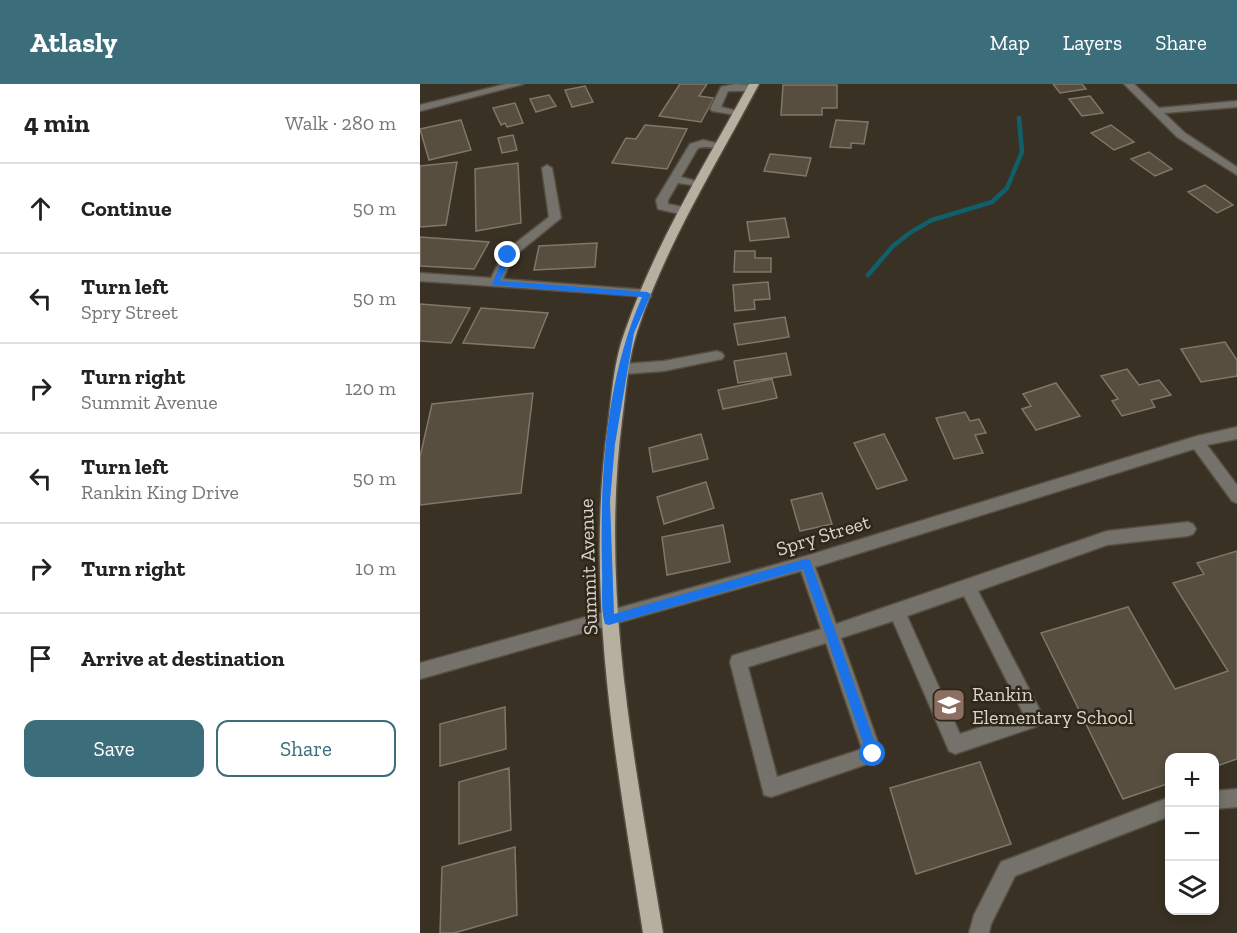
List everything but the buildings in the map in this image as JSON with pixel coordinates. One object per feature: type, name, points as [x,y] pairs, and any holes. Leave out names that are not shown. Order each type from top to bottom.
[{"type":"main road","name":"Summit Avenue","points":[[653,933],[620,720],[609,620],[605,501],[610,444],[630,333],[684,210],[753,86]]},
{"type":"street","points":[[420,108],[518,84]]},
{"type":"street","points":[[1129,84],[1180,135],[1237,172]]},
{"type":"street","points":[[738,114],[715,109],[724,89],[753,86]]},
{"type":"street","points":[[1155,111],[1237,104]]},
{"type":"street","points":[[684,210],[662,207],[661,204],[694,146],[703,142],[720,145]]},
{"type":"street","points":[[495,283],[508,255],[555,218],[546,168]]},
{"type":"street","points":[[675,178],[699,183]]},
{"type":"street","points":[[420,277],[647,294]]},
{"type":"street","points":[[624,369],[664,366],[717,356]]},
{"type":"street","name":"Spry Street","points":[[420,671],[609,620],[806,563],[1197,442],[1237,433]]},
{"type":"street","points":[[1197,442],[1237,497]]},
{"type":"street","points":[[806,563],[831,633],[873,754],[771,788],[738,663],[831,633],[897,612],[1107,538],[1188,529]]},
{"type":"street","points":[[897,612],[955,745],[1035,718],[968,587]]},
{"type":"street","points":[[1219,800],[1237,798]]},
{"type":"street","points":[[979,933],[981,922],[1008,869],[1167,807]]},
{"type":"waterway","points":[[868,275],[893,246],[911,232],[932,220],[992,202],[1007,188],[1022,152],[1019,118]]},
{"type":"place","name":"Rankin Elementary School","points":[[949,705]]},
{"type":"route","points":[[508,255],[500,267],[495,283],[647,294],[630,333],[610,444],[605,501],[609,620],[806,563],[873,754]]}]
